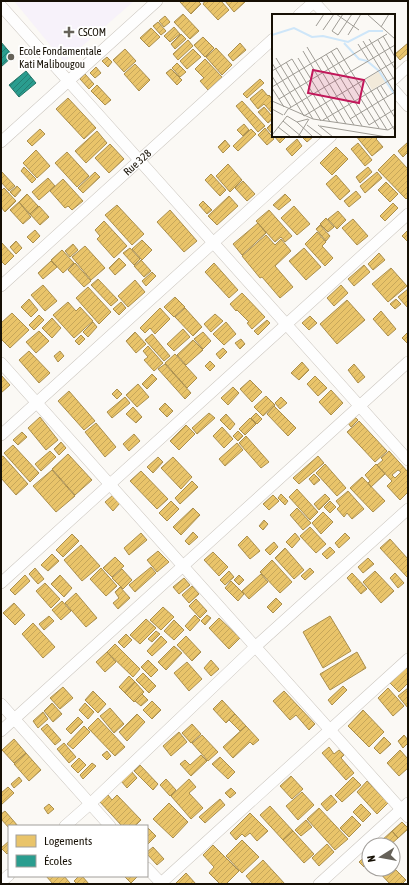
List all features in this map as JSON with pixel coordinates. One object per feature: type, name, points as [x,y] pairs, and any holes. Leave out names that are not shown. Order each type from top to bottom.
[{"type":"street","points":[[1,142],[157,1]]},
{"type":"street","points":[[300,14],[314,1],[325,14]]},
{"type":"street","points":[[1,6],[408,460]]},
{"type":"street","name":"Rue 328","points":[[1,286],[272,40]]},
{"type":"street","points":[[395,78],[408,66]]},
{"type":"street","points":[[395,91],[408,106]]},
{"type":"street","points":[[1,435],[330,137]]},
{"type":"street","points":[[1,582],[408,214]]},
{"type":"street","points":[[1,730],[408,362]]},
{"type":"street","points":[[1,363],[330,730],[406,810],[319,884]]},
{"type":"street","points":[[66,825],[255,647],[408,509]]},
{"type":"street","points":[[148,869],[161,884],[408,659]]},
{"type":"street","points":[[1,704],[109,825]]},
{"type":"shaded area","name":"CSCOM","points":[[14,1],[134,1],[64,62]]},
{"type":"building: Logements","points":[[198,1],[201,4],[191,14],[180,2]]},
{"type":"building: Logements","points":[[205,1],[221,1],[229,10],[218,20],[203,4]]},
{"type":"building: Logements","points":[[225,1],[244,1],[245,2],[234,12]]},
{"type":"building: Logements","points":[[183,14],[199,31],[190,39],[174,22]]},
{"type":"building: Logements","points":[[165,16],[170,22],[164,27],[159,21]]},
{"type":"building: Logements","points":[[158,22],[166,31],[161,35],[153,26]]},
{"type":"building: Logements","points":[[174,27],[180,34],[170,42],[164,36]]},
{"type":"building: Logements","points":[[151,28],[160,37],[149,47],[140,38]]},
{"type":"building: Logements","points":[[181,34],[186,39],[175,49],[171,44]]},
{"type":"building: Logements","points":[[203,37],[214,48],[205,57],[194,45]]},
{"type":"building: Logements","points":[[188,40],[193,46],[178,60],[173,54]]},
{"type":"building: Logements","points":[[240,43],[246,50],[233,61],[228,55]]},
{"type":"building: Logements","points":[[408,43],[408,53],[400,60],[395,54]]},
{"type":"building: Logements","points":[[216,48],[232,65],[222,75],[206,57]]},
{"type":"building: Logements","points":[[125,49],[136,61],[124,72],[113,60]]},
{"type":"building: Logements","points":[[193,49],[201,57],[187,69],[180,61]]},
{"type":"building: Logements","points":[[107,57],[112,62],[108,67],[102,61]]},
{"type":"building: Logements","points":[[205,59],[222,77],[208,90],[200,81],[204,78],[195,69]]},
{"type":"building: Logements","points":[[177,63],[186,72],[180,77],[172,68]]},
{"type":"building: Logements","points":[[135,64],[150,80],[139,91],[124,74]]},
{"type":"building: Logements","points":[[96,67],[101,73],[95,78],[90,73]]},
{"type":"building: Logements","points":[[171,69],[182,80],[177,85],[166,73]]},
{"type":"building: Logements","points":[[85,74],[94,84],[89,89],[80,79]]},
{"type":"building: Logements","points":[[260,79],[264,83],[247,98],[243,94]]},
{"type":"building: Logements","points":[[97,85],[111,100],[105,105],[91,91]]},
{"type":"building: Logements","points":[[262,89],[272,99],[272,113],[264,104],[258,109],[250,99]]},
{"type":"building: Logements","points":[[68,98],[96,128],[84,139],[56,109]]},
{"type":"building: Logements","points":[[242,101],[265,126],[258,132],[236,106]]},
{"type":"building: Logements","points":[[264,107],[272,116],[272,120],[268,123],[258,112]]},
{"type":"building: Logements","points":[[272,123],[272,134],[267,128]]},
{"type":"building: Logements","points":[[244,124],[249,130],[243,136],[237,130]]},
{"type":"building: Logements","points":[[265,128],[274,139],[267,145],[258,135]]},
{"type":"building: Logements","points":[[40,129],[45,134],[32,146],[27,141]]},
{"type":"building: Logements","points":[[251,129],[256,134],[238,151],[233,146]]},
{"type":"building: Logements","points":[[97,131],[107,143],[86,163],[75,151]]},
{"type":"building: Logements","points":[[275,137],[286,137],[280,143]]},
{"type":"building: Logements","points":[[302,137],[313,137],[307,142]]},
{"type":"building: Logements","points":[[357,137],[378,137],[376,139],[383,147],[372,156]]},
{"type":"building: Logements","points":[[297,139],[302,146],[292,156],[286,149]]},
{"type":"building: Logements","points":[[225,140],[230,146],[223,153],[218,147]]},
{"type":"building: Logements","points":[[408,142],[408,152],[403,157],[398,151]]},
{"type":"building: Logements","points":[[358,143],[372,160],[365,166],[351,149]]},
{"type":"building: Logements","points":[[110,144],[124,159],[109,173],[95,158]]},
{"type":"building: Logements","points":[[336,147],[348,159],[332,175],[320,163]]},
{"type":"building: Logements","points":[[36,150],[50,166],[37,178],[23,163]]},
{"type":"building: Logements","points":[[67,152],[89,176],[77,187],[55,163]]},
{"type":"building: Logements","points":[[394,154],[408,169],[408,197],[406,199],[378,170]]},
{"type":"building: Logements","points":[[228,164],[242,180],[230,192],[216,176]]},
{"type":"building: Logements","points":[[24,167],[36,179],[32,183],[21,171]]},
{"type":"building: Logements","points":[[368,167],[372,172],[360,183],[356,177]]},
{"type":"building: Logements","points":[[1,171],[15,186],[9,191],[1,182]]},
{"type":"building: Logements","points":[[95,172],[100,177],[83,193],[78,188]]},
{"type":"building: Logements","points":[[377,172],[382,178],[365,193],[360,186]]},
{"type":"building: Logements","points":[[211,174],[226,190],[220,196],[205,180]]},
{"type":"building: Logements","points":[[336,175],[350,191],[340,200],[326,184]]},
{"type":"building: Logements","points":[[48,178],[55,186],[39,200],[32,192]]},
{"type":"building: Logements","points":[[63,179],[83,201],[72,210],[68,206],[65,208],[50,191]]},
{"type":"building: Logements","points":[[243,181],[255,194],[247,201],[235,188]]},
{"type":"building: Logements","points":[[386,182],[398,194],[390,202],[378,190]]},
{"type":"building: Logements","points":[[17,186],[21,190],[15,197],[10,192]]},
{"type":"building: Logements","points":[[4,188],[16,201],[5,212],[1,207],[1,191]]},
{"type":"building: Logements","points":[[356,191],[361,197],[349,207],[344,201]]},
{"type":"building: Logements","points":[[27,194],[38,206],[30,214],[19,202]]},
{"type":"building: Logements","points":[[285,194],[291,200],[279,210],[273,205]]},
{"type":"building: Logements","points":[[229,196],[238,206],[217,225],[208,216]]},
{"type":"building: Logements","points":[[203,201],[212,210],[207,214],[199,205]]},
{"type":"building: Logements","points":[[19,202],[31,217],[23,224],[10,210]]},
{"type":"building: Logements","points":[[393,203],[398,208],[385,221],[380,216]]},
{"type":"building: Logements","points":[[117,205],[144,234],[132,245],[105,215]]},
{"type":"building: Logements","points":[[39,206],[49,217],[40,225],[30,214]]},
{"type":"building: Logements","points":[[294,206],[310,224],[297,235],[281,218]]},
{"type":"building: Logements","points":[[170,210],[197,241],[184,252],[157,222]]},
{"type":"building: Logements","points":[[269,210],[292,236],[285,242],[281,237],[275,242],[256,221]]},
{"type":"building: Logements","points":[[338,211],[346,220],[337,229],[328,219]]},
{"type":"building: Logements","points":[[326,218],[334,227],[328,232],[320,224]]},
{"type":"building: Logements","points":[[353,219],[368,236],[357,245],[342,228]]},
{"type":"building: Logements","points":[[104,221],[127,246],[114,258],[97,239],[100,236],[95,230]]},
{"type":"building: Logements","points":[[258,223],[266,233],[242,255],[233,244]]},
{"type":"building: Logements","points":[[320,225],[330,236],[326,241],[316,229]]},
{"type":"building: Logements","points":[[35,230],[40,236],[33,243],[27,237]]},
{"type":"building: Logements","points":[[408,230],[408,242],[402,236]]},
{"type":"building: Logements","points":[[317,232],[326,242],[322,246],[333,258],[325,266],[305,244]]},
{"type":"building: Logements","points":[[266,235],[275,245],[281,239],[291,251],[275,266],[293,287],[280,298],[262,277],[260,278],[242,256]]},
{"type":"building: Logements","points":[[142,240],[152,250],[142,260],[132,249]]},
{"type":"building: Logements","points":[[16,241],[22,248],[16,254],[10,247]]},
{"type":"building: Logements","points":[[1,242],[14,256],[5,265],[1,261]]},
{"type":"building: Logements","points":[[73,244],[78,250],[70,257],[65,251]]},
{"type":"building: Logements","points":[[85,246],[105,268],[91,280],[72,257]]},
{"type":"building: Logements","points":[[130,248],[140,259],[134,265],[123,253]]},
{"type":"building: Logements","points":[[304,248],[321,267],[306,280],[289,261]]},
{"type":"building: Logements","points":[[62,250],[74,263],[63,273],[51,260]]},
{"type":"building: Logements","points":[[379,253],[385,260],[373,270],[368,264]]},
{"type":"building: Logements","points":[[119,258],[126,265],[115,275],[109,268]]},
{"type":"building: Logements","points":[[141,260],[151,271],[144,277],[134,266]]},
{"type":"building: Logements","points":[[51,261],[57,267],[43,279],[38,273]]},
{"type":"building: Logements","points":[[75,263],[91,281],[84,287],[68,270]]},
{"type":"building: Logements","points":[[214,263],[238,290],[229,298],[205,272]]},
{"type":"building: Logements","points":[[364,265],[370,272],[354,286],[348,279]]},
{"type":"building: Logements","points":[[391,268],[407,286],[388,302],[372,284]]},
{"type":"building: Logements","points":[[152,272],[156,276],[146,286],[142,281]]},
{"type":"building: Logements","points":[[98,279],[118,300],[111,306],[91,285]]},
{"type":"building: Logements","points":[[135,280],[145,292],[128,307],[118,296]]},
{"type":"building: Logements","points":[[43,285],[57,301],[45,311],[31,295]]},
{"type":"building: Logements","points":[[341,285],[348,293],[334,306],[327,298]]},
{"type":"building: Logements","points":[[88,287],[111,312],[99,324],[76,298]]},
{"type":"building: Logements","points":[[408,289],[408,308],[398,297]]},
{"type":"building: Logements","points":[[242,293],[265,317],[252,329],[247,323],[249,322],[230,304]]},
{"type":"building: Logements","points":[[175,297],[185,307],[174,317],[164,307]]},
{"type":"building: Logements","points":[[29,299],[38,310],[31,317],[21,307]]},
{"type":"building: Logements","points":[[396,299],[401,304],[395,309],[390,304]]},
{"type":"building: Logements","points":[[347,300],[365,320],[337,344],[320,324]]},
{"type":"building: Logements","points":[[68,302],[76,311],[80,307],[93,321],[74,338],[53,315]]},
{"type":"building: Logements","points":[[121,302],[126,308],[119,315],[113,309]]},
{"type":"building: Logements","points":[[160,308],[170,319],[155,334],[150,328],[145,333],[140,328]]},
{"type":"building: Logements","points":[[185,308],[202,327],[193,336],[175,317]]},
{"type":"building: Logements","points":[[381,311],[396,329],[388,336],[373,319]]},
{"type":"building: Logements","points":[[12,313],[29,330],[10,348],[1,339],[1,323]]},
{"type":"building: Logements","points":[[215,314],[223,321],[211,332],[204,324]]},
{"type":"building: Logements","points":[[39,315],[44,320],[34,330],[29,325]]},
{"type":"building: Logements","points":[[310,316],[317,323],[309,330],[302,323]]},
{"type":"building: Logements","points":[[52,318],[61,328],[52,338],[42,328]]},
{"type":"building: Logements","points":[[267,320],[270,323],[258,335],[254,331]]},
{"type":"building: Logements","points":[[93,322],[97,327],[88,337],[83,332]]},
{"type":"building: Logements","points":[[226,322],[236,334],[224,345],[213,334]]},
{"type":"building: Logements","points":[[183,329],[190,337],[174,351],[167,344]]},
{"type":"building: Logements","points":[[39,331],[49,341],[36,353],[26,342]]},
{"type":"building: Logements","points":[[135,332],[146,344],[136,353],[126,341]]},
{"type":"building: Logements","points":[[203,332],[211,341],[203,349],[194,339]]},
{"type":"building: Logements","points":[[408,332],[408,342],[407,343],[402,338]]},
{"type":"building: Logements","points":[[152,334],[170,356],[164,361],[145,340]]},
{"type":"building: Logements","points":[[81,335],[85,339],[79,345],[75,341]]},
{"type":"building: Logements","points":[[241,339],[245,344],[240,349],[235,343]]},
{"type":"building: Logements","points":[[193,340],[203,350],[186,365],[177,355]]},
{"type":"building: Logements","points":[[148,346],[163,363],[154,371],[144,360],[148,357],[143,351]]},
{"type":"building: Logements","points":[[223,348],[227,352],[220,359],[216,354]]},
{"type":"building: Logements","points":[[29,351],[50,373],[39,383],[19,360]]},
{"type":"building: Logements","points":[[60,351],[64,356],[58,362],[54,356]]},
{"type":"building: Logements","points":[[175,354],[197,378],[187,388],[165,363]]},
{"type":"building: Logements","points":[[210,361],[215,366],[210,371],[205,366]]},
{"type":"building: Logements","points":[[302,362],[309,370],[299,380],[291,373]]},
{"type":"building: Logements","points":[[165,364],[191,393],[185,399],[158,369]]},
{"type":"building: Logements","points":[[354,364],[365,377],[358,383],[348,370]]},
{"type":"building: Logements","points":[[152,374],[157,379],[147,389],[142,384]]},
{"type":"building: Logements","points":[[1,375],[10,385],[1,393]]},
{"type":"building: Logements","points":[[315,376],[327,388],[318,396],[307,384]]},
{"type":"building: Logements","points":[[250,380],[262,392],[252,402],[240,389]]},
{"type":"building: Logements","points":[[138,384],[149,397],[137,407],[126,395]]},
{"type":"building: Logements","points":[[233,387],[239,393],[228,405],[221,398]]},
{"type":"building: Logements","points":[[117,389],[122,394],[117,399],[112,394]]},
{"type":"building: Logements","points":[[331,390],[343,403],[331,415],[319,402]]},
{"type":"building: Logements","points":[[69,391],[95,421],[84,430],[58,401]]},
{"type":"building: Logements","points":[[266,396],[275,405],[263,416],[254,407]]},
{"type":"building: Logements","points":[[125,397],[130,403],[112,418],[107,412]]},
{"type":"building: Logements","points":[[281,397],[287,403],[280,409],[275,403]]},
{"type":"building: Logements","points":[[165,403],[173,411],[167,417],[159,409]]},
{"type":"building: Logements","points":[[274,406],[296,428],[288,436],[267,414]]},
{"type":"building: Logements","points":[[133,407],[142,417],[136,423],[126,414]]},
{"type":"building: Logements","points":[[209,413],[215,418],[197,434],[192,428]]},
{"type":"building: Logements","points":[[256,413],[262,419],[257,424],[251,418]]},
{"type":"building: Logements","points":[[226,414],[235,424],[230,430],[220,420]]},
{"type":"building: Logements","points":[[40,417],[58,440],[46,450],[28,428]]},
{"type":"building: Logements","points":[[355,417],[358,420],[351,427],[348,423]]},
{"type":"building: Logements","points":[[250,418],[256,424],[245,435],[239,429]]},
{"type":"building: Logements","points":[[359,421],[387,451],[375,462],[347,432]]},
{"type":"building: Logements","points":[[96,423],[116,447],[105,457],[85,432]]},
{"type":"building: Logements","points":[[186,425],[195,434],[179,450],[170,441]]},
{"type":"building: Logements","points":[[222,427],[233,439],[224,448],[213,436]]},
{"type":"building: Logements","points":[[238,431],[243,436],[238,441],[233,436]]},
{"type":"building: Logements","points":[[22,432],[27,437],[18,445],[13,440]]},
{"type":"building: Logements","points":[[134,434],[140,441],[129,451],[123,444]]},
{"type":"building: Logements","points":[[246,436],[269,462],[261,468],[239,443]]},
{"type":"building: Logements","points":[[61,442],[66,448],[59,455],[54,449]]},
{"type":"building: Logements","points":[[237,443],[243,450],[225,466],[219,459]]},
{"type":"building: Logements","points":[[13,445],[39,473],[30,482],[4,453]]},
{"type":"building: Logements","points":[[50,451],[56,457],[41,471],[35,464]]},
{"type":"building: Logements","points":[[389,451],[408,472],[408,492],[400,500],[387,486],[392,481],[377,465],[383,460],[381,458]],"holes":[[[398,470],[401,472],[395,478],[392,475]]]},
{"type":"building: Logements","points":[[68,454],[92,480],[75,495],[52,469]]},
{"type":"building: Logements","points":[[3,456],[28,484],[16,495],[1,478],[1,457]]},
{"type":"building: Logements","points":[[318,456],[324,463],[299,484],[293,478]]},
{"type":"building: Logements","points":[[158,457],[163,462],[153,473],[147,467]]},
{"type":"building: Logements","points":[[173,457],[192,477],[181,489],[161,468]]},
{"type":"building: Logements","points":[[325,464],[346,488],[337,496],[316,473]]},
{"type":"building: Logements","points":[[376,464],[385,474],[371,487],[368,483],[370,481],[365,475]]},
{"type":"building: Logements","points":[[52,470],[75,496],[56,512],[33,486]]},
{"type":"building: Logements","points":[[141,471],[168,499],[157,509],[130,481]]},
{"type":"building: Logements","points":[[314,474],[320,480],[314,485],[309,479]]},
{"type":"building: Logements","points":[[362,477],[385,501],[373,512],[350,488]]},
{"type":"building: Logements","points":[[192,481],[198,487],[180,504],[175,498]]},
{"type":"building: Logements","points":[[297,489],[318,512],[310,520],[289,497]]},
{"type":"building: Logements","points":[[348,491],[364,509],[352,519],[347,513],[344,517],[337,509],[340,506],[336,501]]},
{"type":"building: Logements","points":[[281,494],[288,501],[285,505],[278,498]]},
{"type":"building: Logements","points":[[325,494],[330,499],[319,510],[314,504]]},
{"type":"building: Logements","points":[[113,495],[120,503],[113,511],[105,502]]},
{"type":"building: Logements","points":[[273,495],[279,501],[269,510],[263,504]]},
{"type":"building: Logements","points":[[171,501],[179,509],[167,521],[159,513]]},
{"type":"building: Logements","points":[[330,501],[336,507],[330,513],[324,507]]},
{"type":"building: Logements","points":[[193,508],[200,515],[181,535],[173,527]]},
{"type":"building: Logements","points":[[297,508],[311,523],[303,530],[290,515]]},
{"type":"building: Logements","points":[[323,512],[333,522],[321,534],[312,523]]},
{"type":"building: Logements","points":[[264,520],[268,524],[263,530],[259,526]]},
{"type":"building: Logements","points":[[310,527],[326,544],[316,553],[300,536]]},
{"type":"building: Logements","points":[[193,532],[198,537],[189,545],[185,541]]},
{"type":"building: Logements","points":[[141,533],[147,540],[129,555],[124,548]]},
{"type":"building: Logements","points":[[295,533],[300,539],[292,548],[286,542]]},
{"type":"building: Logements","points":[[345,533],[350,538],[339,548],[335,543]]},
{"type":"building: Logements","points":[[72,534],[79,541],[63,557],[56,550]]},
{"type":"building: Logements","points":[[247,536],[260,551],[250,559],[238,545]]},
{"type":"building: Logements","points":[[390,539],[408,559],[407,577],[380,548]]},
{"type":"building: Logements","points":[[274,542],[278,547],[270,555],[265,550]]},
{"type":"building: Logements","points":[[81,545],[100,566],[82,581],[64,560]]},
{"type":"building: Logements","points":[[330,547],[335,552],[327,559],[322,554]]},
{"type":"building: Logements","points":[[285,548],[304,570],[294,579],[275,558]]},
{"type":"building: Logements","points":[[158,551],[169,562],[157,572],[147,560]]},
{"type":"building: Logements","points":[[213,552],[228,567],[219,576],[204,560]]},
{"type":"building: Logements","points":[[52,554],[59,561],[48,571],[41,565]]},
{"type":"building: Logements","points":[[115,557],[124,566],[112,577],[103,568]]},
{"type":"building: Logements","points":[[368,558],[374,564],[363,573],[358,567]]},
{"type":"building: Logements","points":[[272,560],[292,582],[280,593],[260,572]]},
{"type":"building: Logements","points":[[151,567],[156,573],[135,592],[129,585]]},
{"type":"building: Logements","points":[[35,568],[44,579],[38,584],[29,574]]},
{"type":"building: Logements","points":[[101,568],[117,586],[106,596],[90,579]]},
{"type":"building: Logements","points":[[310,568],[314,572],[305,580],[301,576]]},
{"type":"building: Logements","points":[[122,569],[132,580],[123,589],[112,578]]},
{"type":"building: Logements","points":[[229,571],[234,577],[225,585],[220,580]]},
{"type":"building: Logements","points":[[375,571],[394,591],[381,603],[363,582]]},
{"type":"building: Logements","points":[[352,573],[367,589],[361,594],[347,578]]},
{"type":"building: Logements","points":[[395,573],[404,583],[398,588],[390,578]]},
{"type":"building: Logements","points":[[261,574],[268,582],[249,599],[242,591]]},
{"type":"building: Logements","points":[[25,575],[30,581],[15,595],[10,590]]},
{"type":"building: Logements","points":[[60,575],[72,588],[64,597],[51,584]]},
{"type":"building: Logements","points":[[239,575],[244,580],[239,585],[234,580]]},
{"type":"building: Logements","points":[[184,578],[190,585],[179,594],[173,587]]},
{"type":"building: Logements","points":[[231,581],[244,594],[238,601],[225,588]]},
{"type":"building: Logements","points":[[45,583],[60,599],[51,608],[36,591]]},
{"type":"building: Logements","points":[[192,586],[199,594],[189,603],[182,595]]},
{"type":"building: Logements","points":[[120,587],[130,598],[118,609],[113,603],[119,598],[115,592]]},
{"type":"building: Logements","points":[[76,593],[97,618],[86,627],[65,603]]},
{"type":"building: Logements","points":[[276,598],[282,604],[273,613],[267,607]]},
{"type":"building: Logements","points":[[196,599],[207,611],[200,618],[189,606]]},
{"type":"building: Logements","points":[[62,601],[71,611],[61,620],[52,610]]},
{"type":"building: Logements","points":[[14,603],[25,615],[15,625],[3,613]]},
{"type":"building: Logements","points":[[163,607],[174,617],[161,630],[150,620]]},
{"type":"building: Logements","points":[[195,615],[200,620],[190,631],[185,626]]},
{"type":"building: Logements","points":[[207,615],[211,618],[205,625],[201,621]]},
{"type":"building: Logements","points":[[49,616],[54,621],[44,630],[39,624]]},
{"type":"building: Logements","points":[[330,616],[351,651],[323,668],[303,632]]},
{"type":"building: Logements","points":[[219,618],[240,638],[229,649],[209,628]]},
{"type":"building: Logements","points":[[146,619],[156,628],[140,644],[130,635]]},
{"type":"building: Logements","points":[[174,620],[184,630],[174,640],[164,631]]},
{"type":"building: Logements","points":[[33,623],[55,647],[43,658],[22,634]]},
{"type":"building: Logements","points":[[156,631],[160,634],[152,642],[148,639]]},
{"type":"building: Logements","points":[[126,634],[132,640],[124,648],[118,642]]},
{"type":"building: Logements","points":[[161,636],[167,642],[152,656],[147,651]]},
{"type":"building: Logements","points":[[186,636],[201,652],[192,661],[177,645]]},
{"type":"building: Logements","points":[[115,644],[140,669],[133,677],[107,652]]},
{"type":"building: Logements","points":[[174,646],[182,653],[166,670],[158,662]]},
{"type":"building: Logements","points":[[107,652],[116,662],[105,672],[96,662]]},
{"type":"building: Logements","points":[[357,652],[366,668],[330,690],[320,674]]},
{"type":"building: Logements","points":[[148,660],[158,670],[151,677],[141,667]]},
{"type":"building: Logements","points":[[211,660],[219,669],[211,676],[204,668]]},
{"type":"building: Logements","points":[[187,662],[202,679],[189,691],[174,673]]},
{"type":"building: Logements","points":[[405,667],[408,670],[408,683],[399,692],[389,682]]},
{"type":"building: Logements","points":[[143,673],[156,686],[149,693],[136,680]]},
{"type":"building: Logements","points":[[129,676],[135,682],[125,693],[119,687]]},
{"type":"building: Logements","points":[[135,682],[144,692],[134,702],[125,693]]},
{"type":"building: Logements","points":[[343,686],[347,690],[332,705],[328,700]]},
{"type":"building: Logements","points":[[63,687],[73,698],[60,709],[50,698]]},
{"type":"building: Logements","points":[[388,688],[404,706],[393,716],[378,698]]},
{"type":"building: Logements","points":[[408,688],[408,708],[398,696]]},
{"type":"building: Logements","points":[[93,691],[106,704],[98,713],[85,700]]},
{"type":"building: Logements","points":[[284,691],[315,724],[309,730],[296,715],[290,720],[273,701]]},
{"type":"building: Logements","points":[[142,694],[148,700],[141,706],[135,701]]},
{"type":"building: Logements","points":[[222,700],[235,714],[226,723],[213,709]]},
{"type":"building: Logements","points":[[152,701],[161,710],[152,719],[143,710]]},
{"type":"building: Logements","points":[[52,703],[62,714],[53,722],[44,711]]},
{"type":"building: Logements","points":[[85,703],[94,712],[88,719],[79,710]]},
{"type":"building: Logements","points":[[110,708],[124,724],[114,733],[100,716]]},
{"type":"building: Logements","points":[[363,710],[384,732],[369,747],[348,726]]},
{"type":"building: Logements","points":[[43,712],[48,719],[38,728],[33,721]]},
{"type":"building: Logements","points":[[137,714],[145,722],[127,741],[119,732]]},
{"type":"building: Logements","points":[[235,714],[246,726],[240,731],[229,720]]},
{"type":"building: Logements","points":[[78,717],[83,722],[71,734],[66,729]]},
{"type":"building: Logements","points":[[98,718],[125,747],[115,756],[88,728]]},
{"type":"building: Logements","points":[[47,724],[61,740],[55,745],[41,729]]},
{"type":"building: Logements","points":[[192,724],[201,734],[191,743],[182,733]]},
{"type":"building: Logements","points":[[84,726],[90,732],[73,749],[67,744]]},
{"type":"building: Logements","points":[[246,726],[259,740],[253,745],[250,742],[233,758],[223,747]]},
{"type":"building: Logements","points":[[179,732],[187,742],[171,756],[163,746]]},
{"type":"building: Logements","points":[[202,735],[218,752],[208,761],[192,743]]},
{"type":"building: Logements","points":[[404,735],[408,740],[408,743],[403,748],[398,741]]},
{"type":"building: Logements","points":[[384,737],[391,744],[380,754],[374,748]]},
{"type":"building: Logements","points":[[14,739],[26,753],[14,763],[2,750]]},
{"type":"building: Logements","points":[[64,743],[76,757],[69,763],[57,749]]},
{"type":"building: Logements","points":[[329,747],[334,754],[339,750],[344,755],[341,758],[354,773],[346,780],[322,753]]},
{"type":"building: Logements","points":[[400,750],[408,759],[408,768],[399,776],[387,763]]},
{"type":"building: Logements","points":[[107,751],[111,756],[107,760],[102,755]]},
{"type":"building: Logements","points":[[26,753],[41,770],[29,781],[14,764]]},
{"type":"building: Logements","points":[[201,755],[207,761],[191,776],[180,764],[185,760],[190,765]]},
{"type":"building: Logements","points":[[220,757],[235,772],[228,779],[212,764]]},
{"type":"building: Logements","points":[[79,758],[86,765],[78,773],[71,766]]},
{"type":"building: Logements","points":[[92,763],[96,766],[83,779],[80,775]]},
{"type":"building: Logements","points":[[140,765],[158,784],[153,790],[134,771]]},
{"type":"building: Logements","points":[[131,771],[137,778],[127,788],[121,781]]},
{"type":"building: Logements","points":[[291,776],[303,789],[292,799],[280,786]]},
{"type":"building: Logements","points":[[19,777],[22,781],[14,788],[11,784]]},
{"type":"building: Logements","points":[[353,777],[361,785],[342,802],[335,795]]},
{"type":"building: Logements","points":[[166,779],[176,790],[170,796],[160,785]]},
{"type":"building: Logements","points":[[189,779],[196,787],[189,793],[203,808],[191,819],[171,796]]},
{"type":"building: Logements","points":[[367,781],[388,803],[377,814],[357,792]]},
{"type":"building: Logements","points":[[8,787],[14,793],[1,805],[1,793]]},
{"type":"building: Logements","points":[[231,788],[236,793],[230,798],[225,793]]},
{"type":"building: Logements","points":[[302,792],[314,805],[298,820],[286,806]]},
{"type":"building: Logements","points":[[108,795],[112,800],[117,795],[141,820],[136,825],[121,825],[100,802]]},
{"type":"building: Logements","points":[[331,795],[337,802],[327,811],[321,804]]},
{"type":"building: Logements","points":[[220,799],[225,805],[205,823],[199,817]]},
{"type":"building: Logements","points":[[169,803],[188,822],[173,838],[153,819]]},
{"type":"building: Logements","points":[[49,804],[54,809],[48,814],[44,808]]},
{"type":"building: Logements","points":[[361,804],[371,814],[363,822],[353,812]]},
{"type":"building: Logements","points":[[270,806],[293,831],[283,840],[260,815]]},
{"type":"building: Logements","points":[[319,808],[348,839],[335,850],[307,819]]},
{"type":"building: Logements","points":[[5,811],[17,825],[8,825],[8,827],[1,819],[1,814]]},
{"type":"building: Logements","points":[[250,813],[268,831],[257,841],[250,833],[245,837],[242,834],[236,840],[230,833]]},
{"type":"building: Logements","points":[[352,816],[361,825],[349,837],[340,828]]},
{"type":"building: Logements","points":[[306,820],[312,827],[301,836],[295,830]]},
{"type":"building: Logements","points":[[402,822],[408,828],[399,837],[397,837],[392,831]]},
{"type":"building: Logements","points":[[148,828],[156,836],[148,844]]},
{"type":"building: Logements","points":[[293,831],[314,854],[304,863],[283,840]]},
{"type":"building: Logements","points":[[392,831],[397,837],[385,837]]},
{"type":"building: Logements","points":[[242,840],[259,857],[242,873],[226,856]]},
{"type":"building: Logements","points":[[8,842],[7,854],[1,848]]},
{"type":"building: Logements","points":[[327,844],[334,852],[319,866],[312,858]]},
{"type":"building: Logements","points":[[213,845],[239,871],[226,884],[220,884],[209,873],[214,867],[203,855]]},
{"type":"building: Logements","points":[[153,847],[164,859],[157,865],[148,855],[148,851]]},
{"type":"building: Logements","points":[[263,860],[285,884],[253,884],[246,876]]},
{"type":"building: Logements","points":[[186,873],[196,884],[175,884]]},
{"type":"building: Logements","points":[[401,875],[406,880],[402,884],[390,884],[383,877],[401,877]]},
{"type":"building: Logements","points":[[47,877],[65,877],[70,883],[69,884],[53,884]]},
{"type":"building: Logements","points":[[78,877],[83,877],[89,884],[77,884],[74,881]]},
{"type":"building: Logements","points":[[125,877],[137,877],[131,883]]},
{"type":"building: Écoles","points":[[1,42],[13,56],[1,67]]},
{"type":"building: Écoles","points":[[26,71],[36,83],[19,97],[9,85]]},
{"type":"place","name":"CSCOM","points":[[69,32]]},
{"type":"place","name":"Ecole Fondamentale Kati Malibougou","points":[[11,57]]}]
